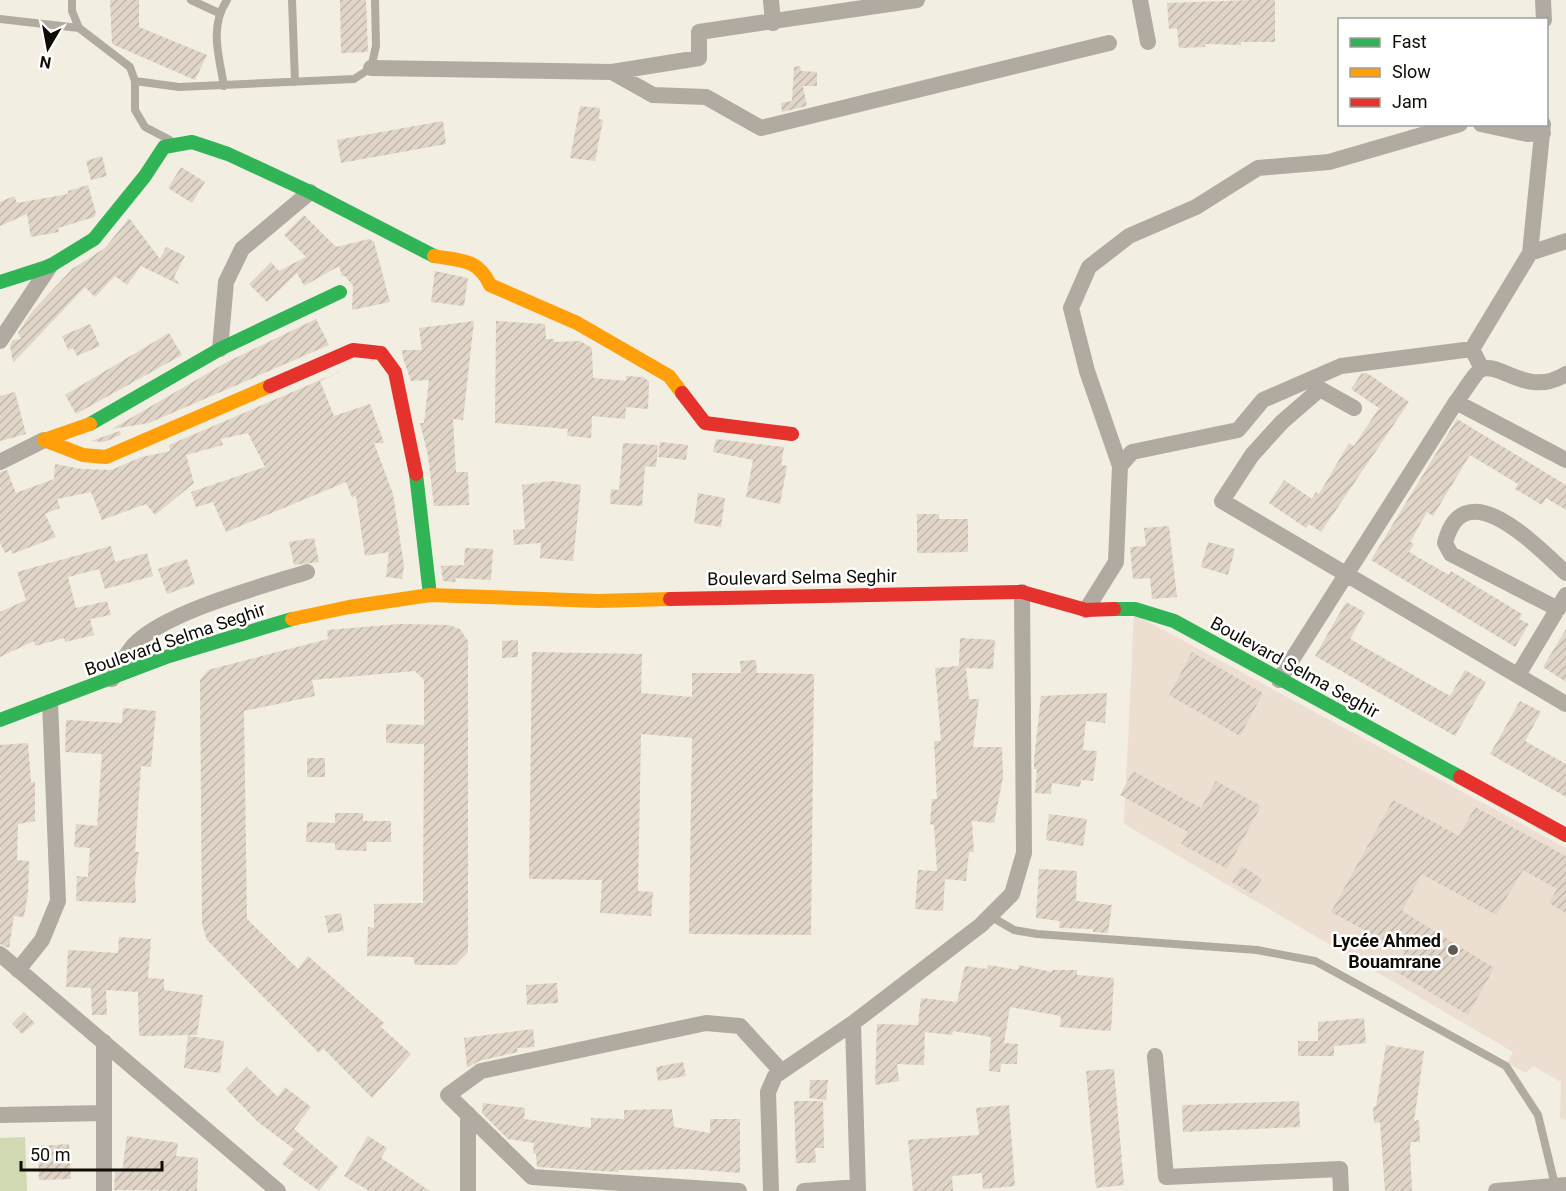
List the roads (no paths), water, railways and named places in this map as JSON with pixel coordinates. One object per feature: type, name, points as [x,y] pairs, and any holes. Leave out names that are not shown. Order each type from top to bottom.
[{"type":"street","points":[[771,0],[774,23]]},
{"type":"street","points":[[371,68],[612,72],[699,57],[699,32],[774,23],[917,0]]},
{"type":"street","points":[[1140,0],[1148,42]]},
{"type":"street","points":[[1543,0],[1544,18]]},
{"type":"street","points":[[612,72],[653,95],[706,97],[761,128],[1109,43]]},
{"type":"street","points":[[1086,610],[1116,562],[1120,466],[1087,371],[1071,308],[1089,267],[1129,236],[1196,207],[1258,168],[1329,162],[1453,126]]},
{"type":"street","points":[[1472,349],[1530,253],[1543,129],[1527,135],[1489,126]]},
{"type":"street","points":[[0,282],[50,266],[94,239],[145,176],[164,147],[176,143],[192,142],[228,154],[310,192],[431,256],[472,262],[484,272],[490,285],[577,323],[669,375],[705,423],[792,434]]},
{"type":"street","points":[[220,349],[226,282],[243,249],[310,192]]},
{"type":"street","points":[[1530,253],[1566,241]]},
{"type":"street","points":[[0,341],[50,266]]},
{"type":"street","points":[[0,462],[44,440],[90,424],[220,349],[340,292]]},
{"type":"street","points":[[1120,466],[1132,452],[1238,430],[1263,400],[1341,366],[1472,349]]},
{"type":"street","points":[[1472,349],[1482,369]]},
{"type":"street","points":[[44,440],[83,455],[106,457],[353,350],[381,353],[395,372],[417,478],[430,595]]},
{"type":"street","points":[[1280,680],[1456,402],[1468,388],[1474,374],[1482,369],[1493,369],[1514,379],[1534,383],[1555,381],[1566,374]]},
{"type":"street","points":[[1354,408],[1320,389],[1282,422],[1252,455],[1222,501],[1566,704]]},
{"type":"street","points":[[1456,402],[1566,460]]},
{"type":"street","points":[[1518,675],[1562,602],[1450,554],[1445,543],[1447,533],[1460,515],[1471,511],[1490,515],[1513,525],[1566,573]]},
{"type":"street","points":[[112,680],[135,644],[159,626],[209,605],[307,572]]},
{"type":"street","points":[[771,1191],[768,1092],[771,1083],[781,1071],[853,1023],[990,916],[1012,894],[1024,853],[1022,592]]},
{"type":"street","name":"Boulevard Selma Seghir","points":[[0,720],[112,680],[169,656],[271,624],[430,595],[598,601],[813,594],[1022,592],[1086,610],[1135,609],[1174,621],[1566,836]]},
{"type":"street","points":[[18,970],[42,940],[58,901],[50,702]]},
{"type":"street","points":[[0,954],[278,1191]]},
{"type":"street","points":[[739,1191],[532,1177],[448,1095],[481,1071],[706,1023],[740,1026],[781,1071]]},
{"type":"street","points":[[804,1191],[858,1189],[853,1023]]},
{"type":"street","points":[[104,1042],[104,1191]]},
{"type":"street","points":[[1155,1056],[1166,1177],[1340,1169],[1341,1191]]},
{"type":"street","points":[[0,1115],[104,1113]]},
{"type":"street","points":[[468,1114],[468,1191]]},
{"type":"street","points":[[1496,1191],[1559,1187]]},
{"type":"lane","points":[[72,0],[72,11],[79,28],[130,67],[135,81],[135,110],[145,127],[176,143]]},
{"type":"lane","points":[[191,0],[219,13]]},
{"type":"lane","points":[[224,86],[215,40],[219,13],[227,0]]},
{"type":"lane","points":[[292,0],[295,82]]},
{"type":"lane","points":[[135,81],[179,87],[354,79],[371,68],[376,46],[375,0]]},
{"type":"lane","points":[[0,19],[79,28]]},
{"type":"lane","points":[[990,916],[1014,930],[1037,934],[1257,950],[1315,961],[1506,1066],[1538,1115],[1559,1187]]},
{"type":"place","name":"Lycée Ahmed Bouamrane","points":[[1453,950]]}]
